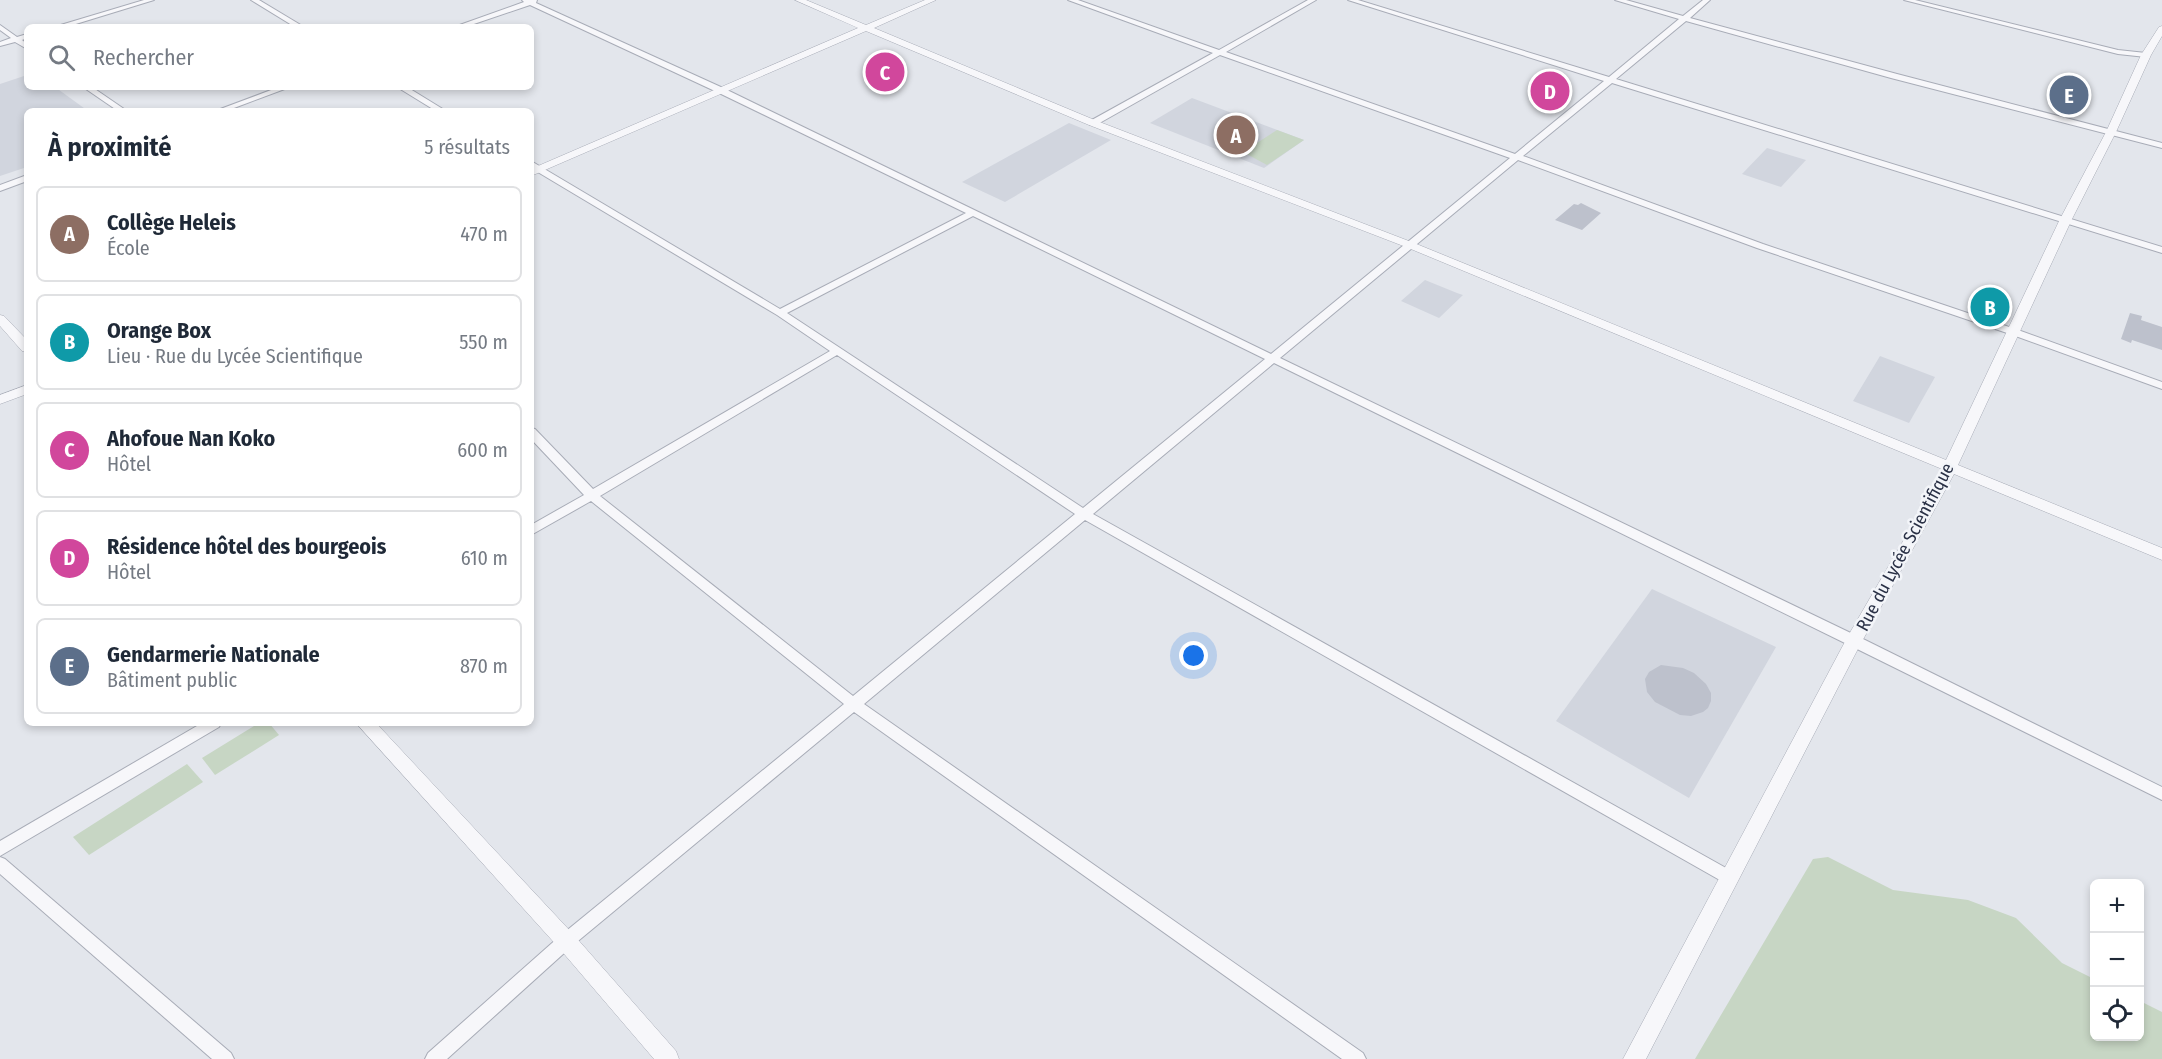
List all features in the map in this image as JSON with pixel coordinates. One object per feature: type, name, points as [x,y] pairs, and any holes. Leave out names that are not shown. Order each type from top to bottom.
[{"type":"street","points":[[68,24],[151,0]]},
{"type":"street","points":[[254,0],[295,24]]},
{"type":"street","points":[[799,0],[1093,123],[1410,245],[2162,554]]},
{"type":"street","points":[[534,169],[932,0]]},
{"type":"street","points":[[1071,0],[1517,157],[1760,246],[2014,332],[2162,387]]},
{"type":"street","points":[[1093,123],[1313,0]]},
{"type":"street","points":[[1351,0],[1611,79],[1854,157],[2066,219],[2162,250]]},
{"type":"street","points":[[1618,0],[1894,76],[2162,146]]},
{"type":"street","points":[[434,1059],[567,941],[1707,0]]},
{"type":"street","points":[[1907,0],[2118,52],[2146,55]]},
{"type":"street","points":[[466,24],[531,1],[974,213],[1854,641],[2162,794]]},
{"type":"street","points":[[0,27],[24,45]]},
{"type":"street","name":"Rue du Lycée Scientifique","points":[[1634,1059],[1854,641],[1938,493],[2066,219],[2111,132],[2146,55],[2162,29]]},
{"type":"street","points":[[0,44],[24,37]]},
{"type":"street","points":[[92,90],[118,108]]},
{"type":"street","points":[[227,108],[278,90]]},
{"type":"street","points":[[406,90],[437,108]]},
{"type":"street","points":[[534,169],[780,313],[1084,514],[1730,878]]},
{"type":"street","points":[[0,188],[24,179]]},
{"type":"street","points":[[780,313],[974,213]]},
{"type":"street","points":[[0,319],[24,345]]},
{"type":"street","points":[[534,529],[837,351]]},
{"type":"street","points":[[0,400],[24,389]]},
{"type":"street","points":[[534,435],[591,495],[854,704],[1357,1059]]},
{"type":"street","points":[[0,849],[209,726]]},
{"type":"street","points":[[368,726],[567,941],[669,1059]]},
{"type":"street","points":[[0,864],[225,1059]]},
{"type":"shaded area","points":[[24,76],[24,90],[59,90],[84,108],[24,108],[24,168],[0,176],[0,84]]},
{"type":"shaded area","points":[[1192,98],[1304,140],[1264,168],[1150,123]]},
{"type":"shaded area","points":[[1069,123],[1111,140],[1005,202],[962,182]]},
{"type":"shaded area","points":[[1767,148],[1806,160],[1781,187],[1742,174]]},
{"type":"shaded area","points":[[1425,280],[1463,295],[1439,318],[1401,301]]},
{"type":"shaded area","points":[[1880,356],[1935,377],[1909,423],[1853,401]]},
{"type":"shaded area","points":[[1652,589],[1776,647],[1689,798],[1556,721]]},
{"type":"green space","points":[[1277,130],[1304,140],[1267,165],[1243,152]]},
{"type":"green space","points":[[254,726],[272,726],[279,735],[215,775],[202,758]]},
{"type":"green space","points":[[187,764],[203,782],[89,855],[73,837]]},
{"type":"green space","points":[[1828,857],[1893,890],[1968,900],[2016,918],[2062,963],[2090,977],[2090,1041],[2144,1041],[2144,1003],[2162,1012],[2162,1059],[1695,1059],[1813,859]]},
{"type":"building","points":[[1581,203],[1601,213],[1582,230],[1555,220],[1574,204]]},
{"type":"building","points":[[2130,313],[2142,316],[2141,320],[2162,327],[2162,350],[2132,340],[2131,343],[2121,339]]},
{"type":"building","points":[[1661,665],[1683,668],[1694,673],[1706,684],[1711,693],[1708,708],[1691,716],[1680,715],[1655,702],[1647,692],[1645,679],[1649,672]]},
{"type":"place","name":"Ahofoue Nan Koko","points":[[885,72]]},
{"type":"place","name":"Résidence hôtel des bourgeois","points":[[1550,91]]},
{"type":"place","name":"Gendarmerie Nationale","points":[[2069,95]]},
{"type":"place","name":"Collège Heleis","points":[[1236,135]]},
{"type":"place","name":"Orange Box","points":[[1990,307]]}]
